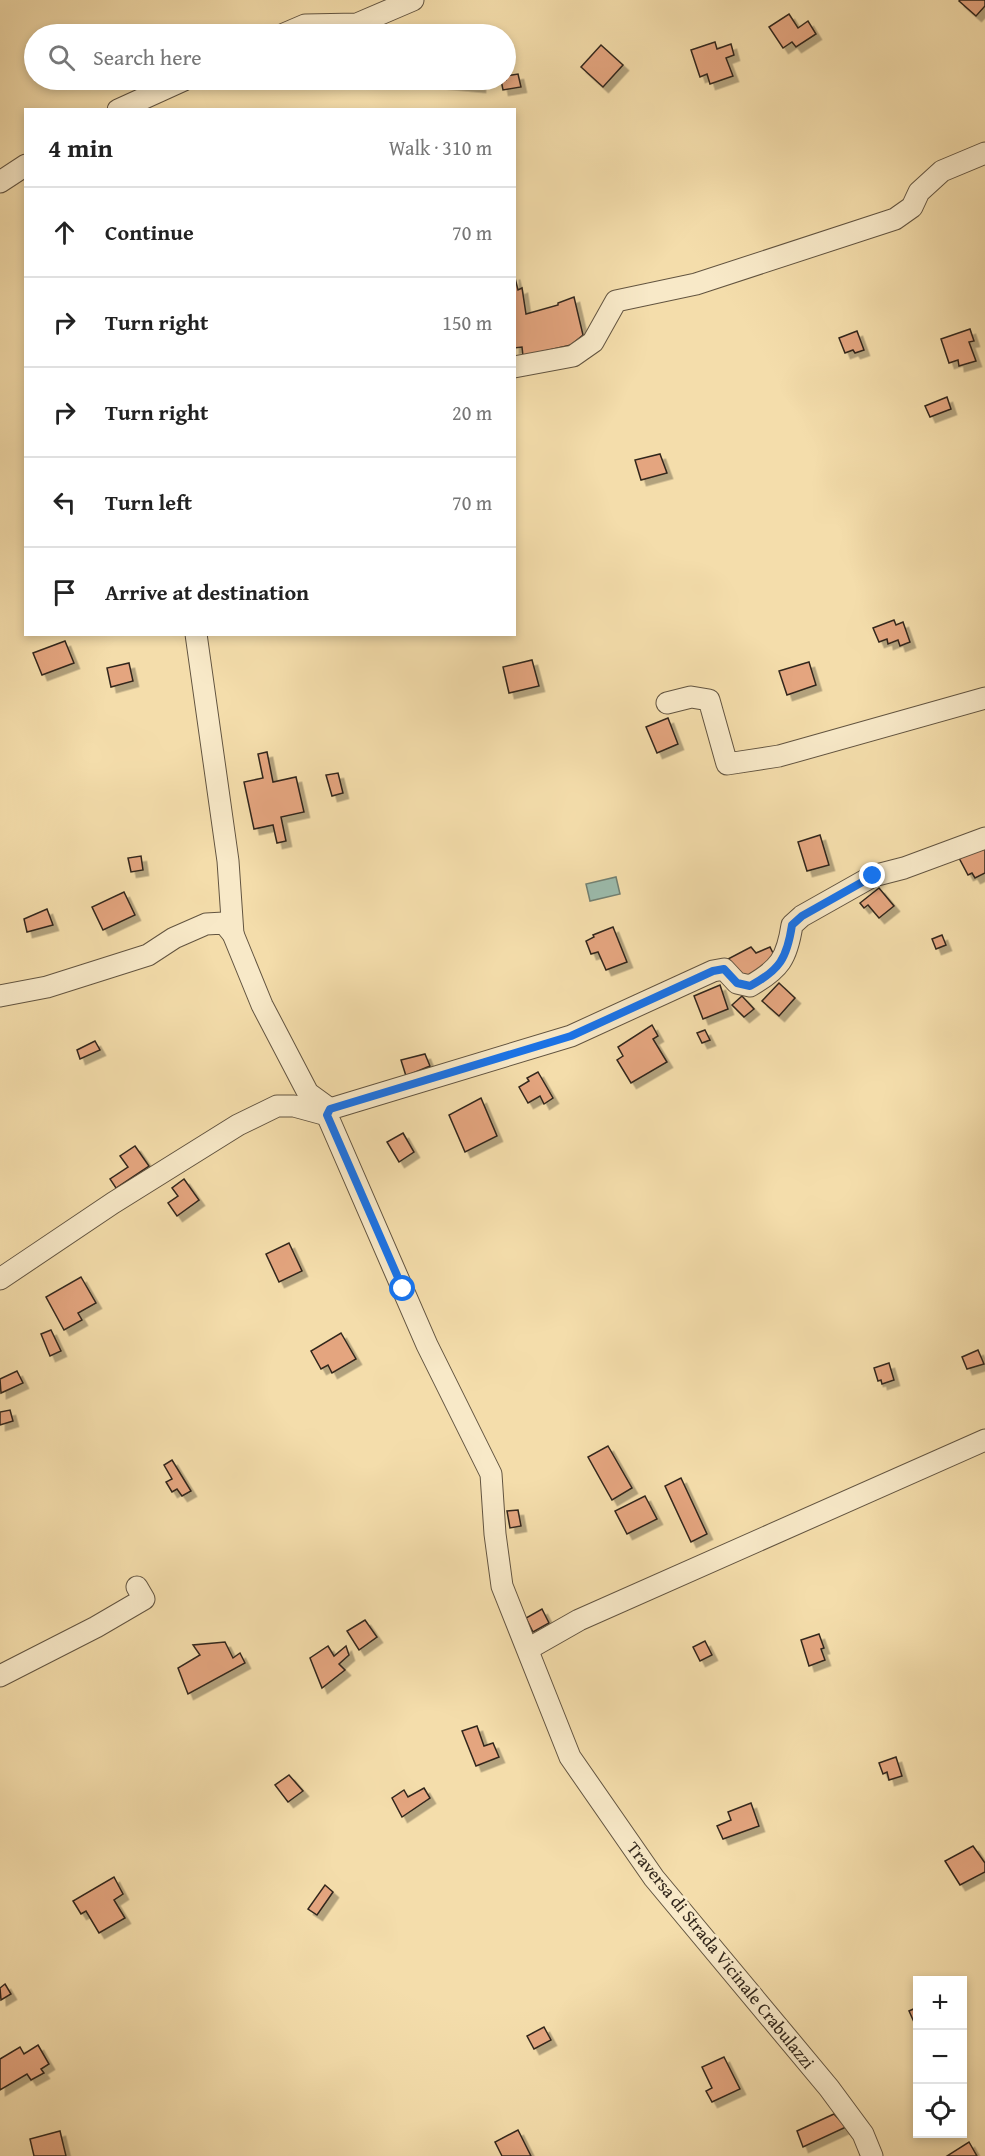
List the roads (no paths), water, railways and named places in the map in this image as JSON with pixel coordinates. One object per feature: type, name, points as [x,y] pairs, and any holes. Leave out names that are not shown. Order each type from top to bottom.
[{"type":"street","points":[[357,24],[413,0]]},
{"type":"street","points":[[122,108],[162,90]]},
{"type":"street","points":[[516,367],[573,356],[592,342],[616,301],[696,284],[895,219],[912,207],[919,192],[942,171],[985,153]]},
{"type":"street","points":[[0,182],[24,166]]},
{"type":"street","points":[[196,636],[228,861],[233,934]]},
{"type":"street","points":[[667,703],[691,697],[709,700],[727,764],[780,756],[985,698]]},
{"type":"street","points":[[0,1279],[113,1203],[238,1125],[277,1106],[294,1106],[328,1112],[571,1036],[713,971],[724,969],[737,983],[750,986],[776,969],[789,946],[792,925],[802,916],[873,876],[904,868],[985,838]]},
{"type":"street","points":[[0,996],[47,987],[148,956],[174,938],[206,924],[224,923],[233,934],[262,1005],[308,1093],[328,1112]]},
{"type":"street","name":"Traversa di Strada Vicinale Crabulazzi","points":[[328,1112],[428,1345],[491,1474],[495,1534],[502,1586],[570,1757],[654,1878],[829,2088],[863,2134],[872,2156]]},
{"type":"street","points":[[528,1649],[579,1620],[985,1440]]},
{"type":"street","points":[[0,1676],[96,1627],[144,1599],[137,1587]]}]
